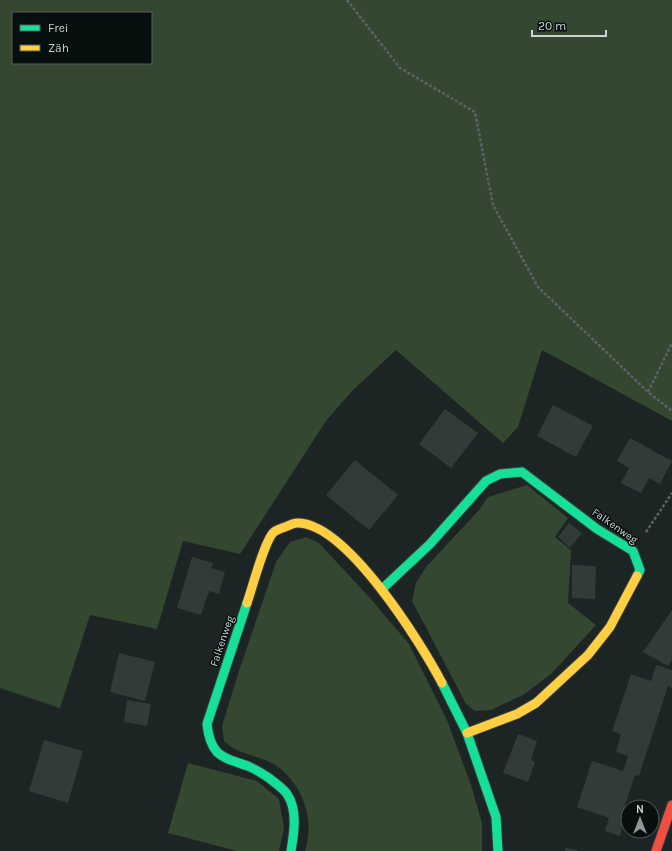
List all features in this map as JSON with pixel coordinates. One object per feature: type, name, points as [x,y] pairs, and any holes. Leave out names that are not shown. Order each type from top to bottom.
[{"type":"street","name":"Falkenweg","points":[[382,589],[430,544],[486,481],[500,474],[522,472],[597,529],[633,551],[640,570],[610,627],[588,655],[536,703],[516,714],[467,733]]},
{"type":"street","name":"Falkenweg","points":[[291,851],[294,829],[293,811],[287,794],[269,779],[251,768],[217,753],[208,738],[206,724],[267,543],[274,532],[295,523],[305,524],[317,528],[329,536],[357,560],[382,589],[433,666],[467,733],[496,817],[498,851]]},
{"type":"street","points":[[656,851],[672,805]]},
{"type":"path","points":[[347,0],[400,68],[475,112],[493,206],[538,287],[648,392],[672,411]]},
{"type":"path","points":[[648,392],[672,343]]},
{"type":"path","points":[[633,551],[672,493]]},
{"type":"green space","points":[[0,0],[672,0],[672,421],[542,350],[518,427],[503,443],[396,350],[352,391],[326,421],[240,554],[183,541],[157,629],[90,615],[60,708],[0,688]]},
{"type":"green space","points":[[527,485],[568,518],[555,537],[571,550],[568,603],[596,625],[551,674],[523,695],[491,710],[475,711],[466,704],[412,601],[416,583],[426,567],[479,510],[488,497]]},
{"type":"green space","points":[[306,537],[319,543],[370,598],[409,644],[447,720],[471,785],[482,823],[482,851],[305,851],[308,839],[307,815],[300,793],[294,783],[277,766],[268,761],[235,749],[224,741],[222,726],[276,562],[290,542]]},
{"type":"green space","points":[[188,763],[257,781],[279,799],[284,829],[279,851],[237,851],[168,833]]},
{"type":"building","points":[[553,405],[593,426],[576,457],[537,436]]},
{"type":"building","points":[[445,409],[478,433],[451,468],[419,444]]},
{"type":"building","points":[[630,438],[672,461],[660,484],[649,478],[641,493],[621,483],[629,468],[617,461]]},
{"type":"building","points":[[355,460],[398,495],[369,530],[326,495]]},
{"type":"building","points":[[569,523],[582,533],[570,548],[558,537]]},
{"type":"building","points":[[192,557],[213,563],[211,568],[225,572],[219,594],[209,591],[201,615],[177,608]]},
{"type":"building","points":[[572,565],[596,566],[595,599],[572,598]]},
{"type":"building","points":[[672,610],[672,660],[668,666],[643,652]]},
{"type":"building","points":[[119,653],[155,662],[145,701],[110,692]]},
{"type":"building","points":[[656,665],[672,670],[672,688],[668,686],[639,776],[635,775],[627,799],[620,799],[620,836],[605,831],[609,818],[577,807],[592,761],[623,771],[628,756],[616,752],[621,734],[612,731],[631,674],[651,681]]},
{"type":"building","points":[[127,700],[151,704],[147,726],[124,722]]},
{"type":"building","points":[[518,734],[537,741],[531,760],[535,762],[528,782],[503,773]]},
{"type":"building","points":[[44,740],[83,751],[68,803],[29,791]]},
{"type":"building","points":[[566,848],[577,850],[577,851],[565,851]]},
{"type":"traffic: fast","points":[[382,589],[430,544],[486,481],[500,474],[522,472],[597,529],[633,551],[640,570],[637,576]]},
{"type":"traffic: fast","points":[[247,603],[207,724],[208,731],[210,739],[217,752],[228,759],[246,765],[260,772],[287,794],[293,807],[294,814],[294,829],[291,851]]},
{"type":"traffic: fast","points":[[442,683],[467,733],[496,817],[498,851]]},
{"type":"traffic: slow","points":[[247,603],[270,536],[274,532],[295,523],[316,528],[337,542],[359,563],[380,588],[417,641],[442,683]]},
{"type":"traffic: slow","points":[[467,733],[517,714],[536,703],[588,655],[610,627],[637,576]]},
{"type":"traffic: jam","points":[[656,851],[672,805]]}]
